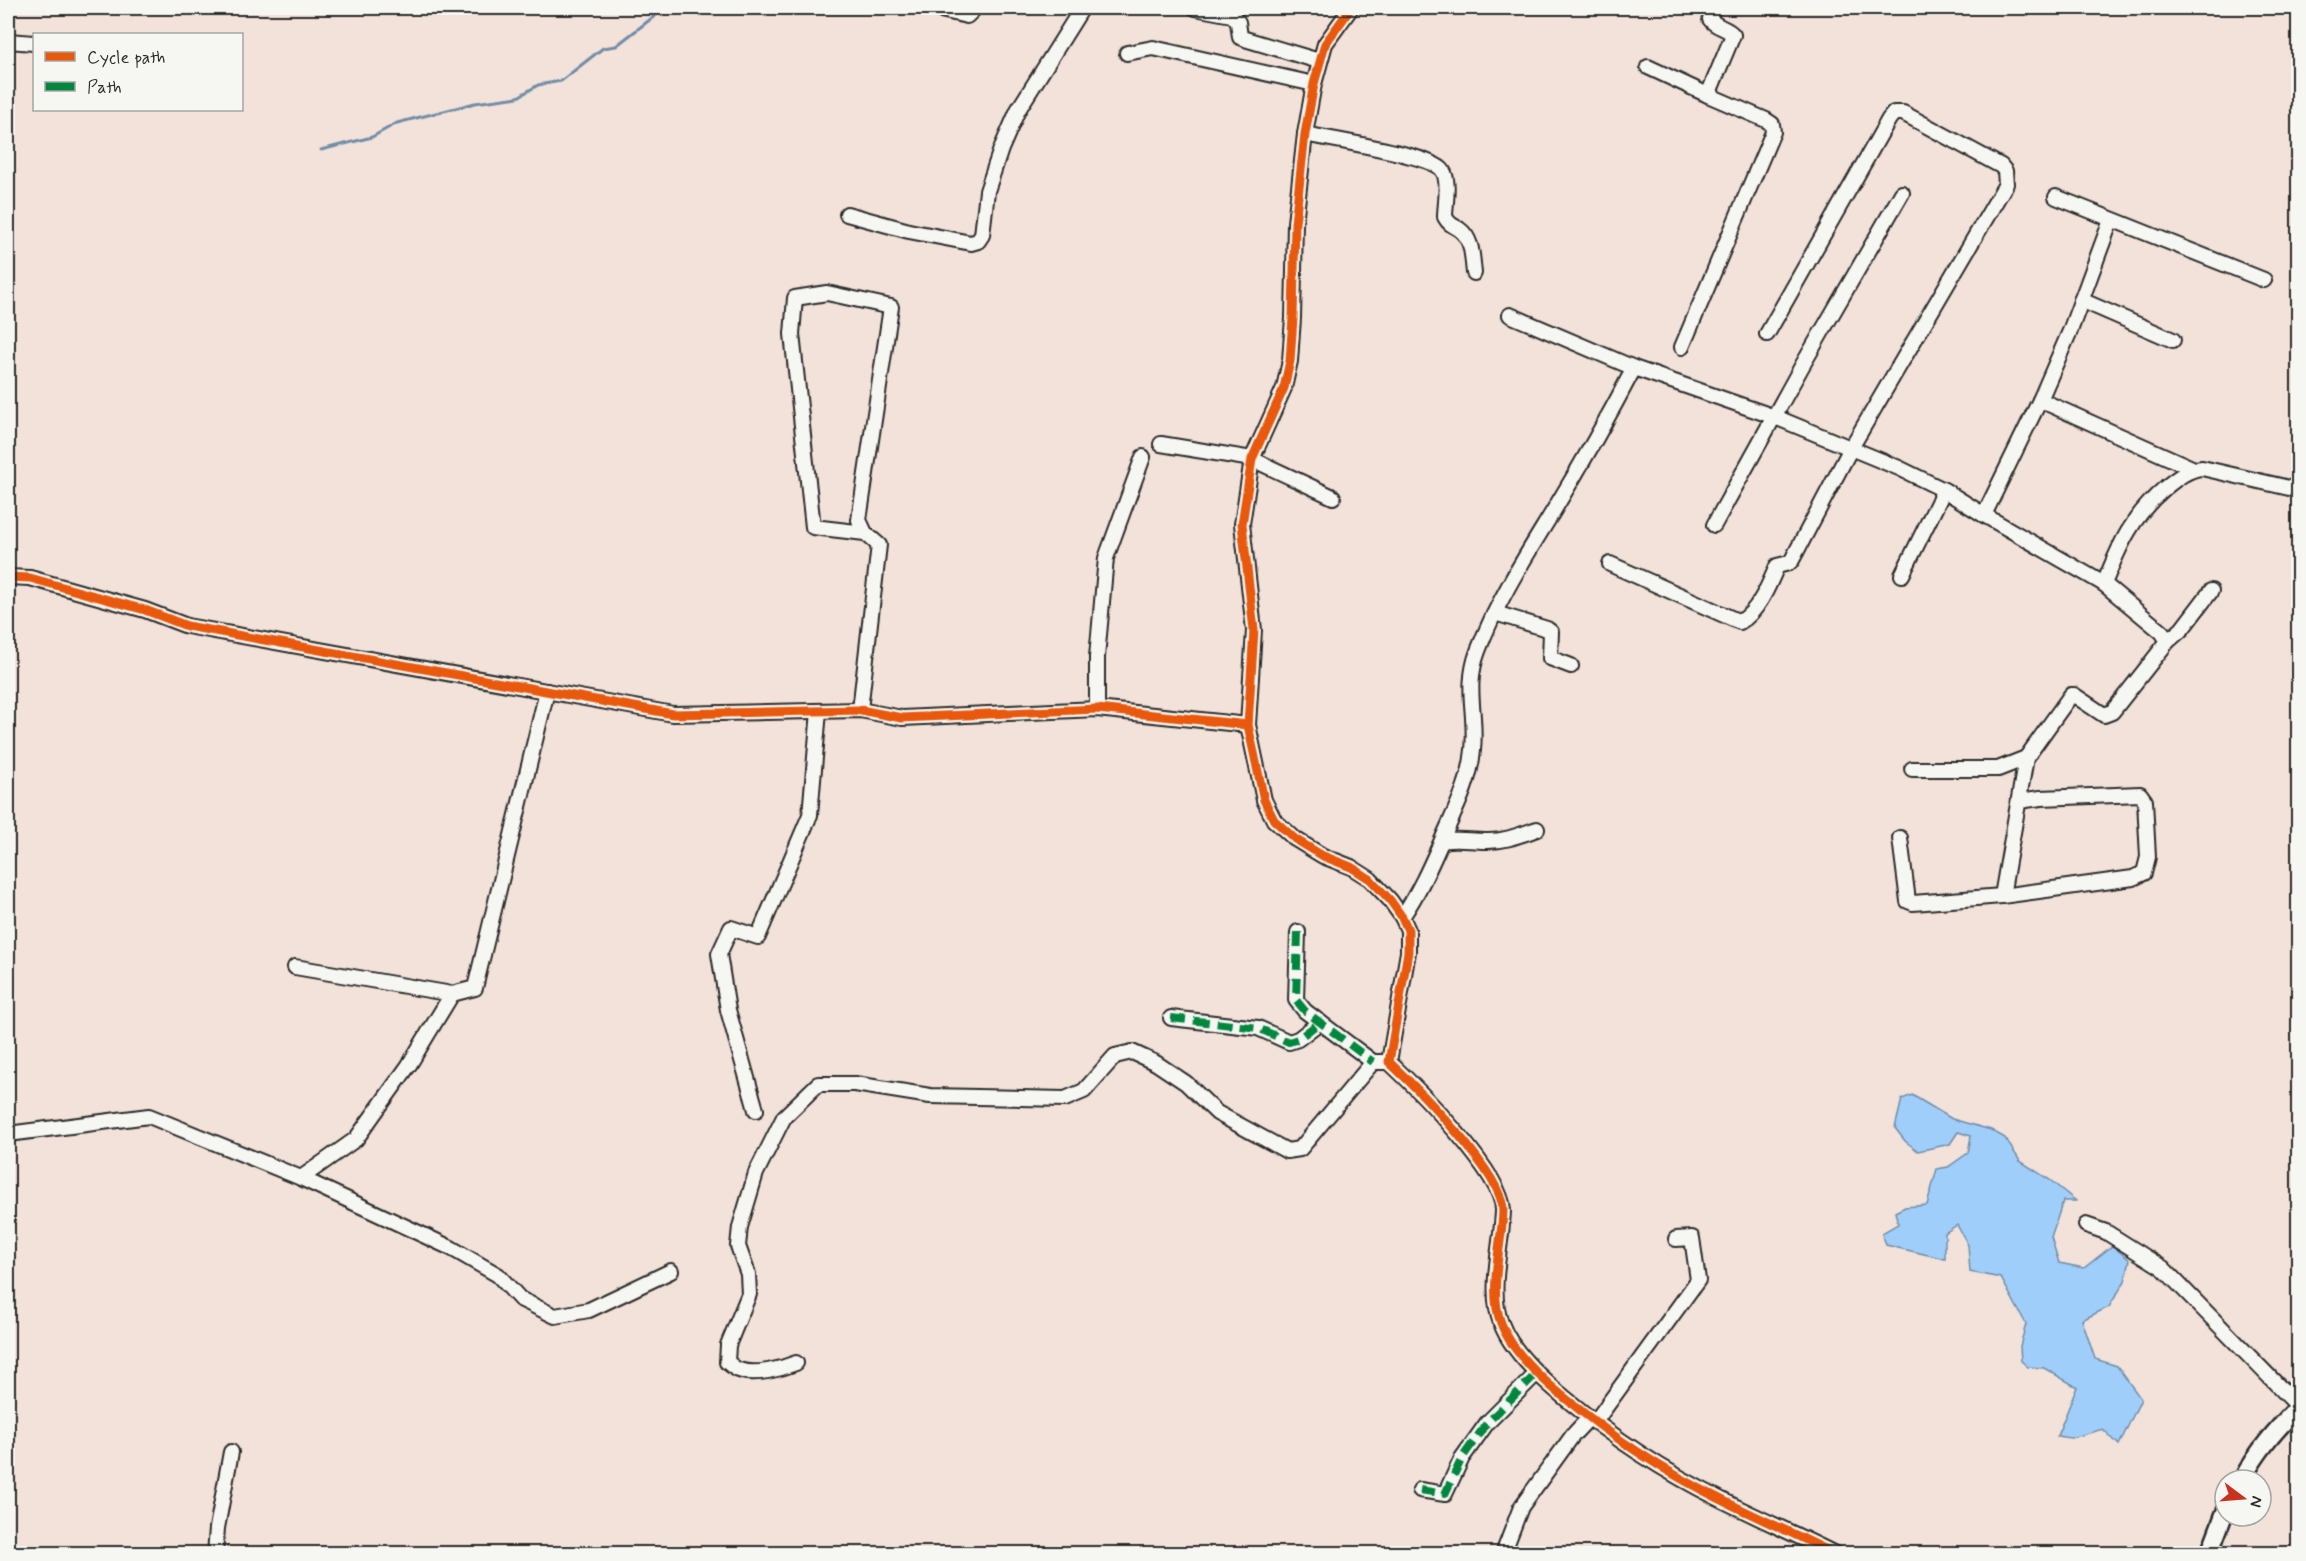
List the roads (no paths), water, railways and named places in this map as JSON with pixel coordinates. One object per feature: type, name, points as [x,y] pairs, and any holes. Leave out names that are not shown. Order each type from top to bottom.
[{"type":"main road","points":[[2248,1468],[2269,1437],[2298,1407]]},
{"type":"main road","points":[[2209,1554],[2219,1528]]},
{"type":"street","points":[[932,8],[968,16],[975,8]]},
{"type":"street","points":[[847,214],[909,231],[971,243],[978,241],[982,235],[987,191],[1000,149],[1018,111],[1082,8]]},
{"type":"street","points":[[1196,8],[1232,15],[1238,22],[1240,37],[1319,61]]},
{"type":"street","points":[[1351,8],[1325,44],[1314,84],[1305,134],[1295,223],[1290,361],[1284,388],[1252,459],[1242,524],[1254,630],[1248,725],[1264,800],[1274,820],[1295,839],[1323,856],[1351,867],[1370,879],[1390,900],[1408,930],[1408,952],[1389,1062]]},
{"type":"street","points":[[1708,95],[1733,35],[1713,24],[1710,19],[1713,8]]},
{"type":"street","points":[[8,41],[33,43]]},
{"type":"street","points":[[1127,53],[1153,48],[1314,84]]},
{"type":"street","points":[[1648,67],[1766,120],[1772,124],[1773,132],[1682,347]]},
{"type":"street","points":[[1610,564],[1740,622],[1754,610],[1777,566],[1792,560],[1851,448],[2006,184],[2005,171],[2001,166],[1903,113],[1894,113],[1767,334]]},
{"type":"street","points":[[1305,134],[1407,155],[1439,166],[1445,172],[1445,217],[1448,223],[1461,230],[1472,246],[1474,273]]},
{"type":"street","points":[[1714,525],[1902,193]]},
{"type":"street","points":[[2056,197],[2264,280]]},
{"type":"street","points":[[1984,515],[2040,400],[2070,331],[2111,220]]},
{"type":"street","points":[[860,710],[879,545],[865,533],[859,520],[891,307],[827,293],[795,298],[792,334],[813,527],[865,533]]},
{"type":"street","points":[[2081,300],[2136,326],[2173,340]]},
{"type":"street","points":[[1510,315],[1634,368],[1775,417],[1899,468],[1944,490],[2104,584],[2162,632],[2168,641]]},
{"type":"street","points":[[1402,917],[1420,890],[1459,804],[1469,776],[1473,748],[1469,689],[1473,665],[1502,597],[1634,368]]},
{"type":"street","points":[[2040,400],[2194,469]]},
{"type":"street","points":[[1161,444],[1252,459],[1333,497]]},
{"type":"street","points":[[1097,709],[1097,657],[1106,558],[1143,457]]},
{"type":"street","points":[[2104,584],[2123,538],[2138,514],[2172,482],[2194,469],[2202,468],[2298,490]]},
{"type":"street","points":[[1902,575],[1944,490]]},
{"type":"street","points":[[8,578],[30,578],[145,610],[187,626],[673,714],[860,710],[902,718],[1097,709],[1248,725]]},
{"type":"street","points":[[2002,896],[2026,758],[2070,695],[2074,694],[2104,715],[2112,712],[2211,591]]},
{"type":"street","points":[[1495,613],[1547,629],[1551,632],[1550,658],[1571,666]]},
{"type":"street","points":[[295,966],[452,994],[476,988],[547,691]]},
{"type":"street","points":[[756,1110],[728,1010],[719,954],[731,928],[758,937],[810,815],[819,711]]},
{"type":"street","points":[[1912,769],[1998,769],[2026,758]]},
{"type":"street","points":[[1900,838],[1908,901],[1913,903],[2002,896],[2133,878],[2144,873],[2147,866],[2145,801],[2140,794],[2019,801]]},
{"type":"street","points":[[1442,841],[1455,838],[1487,841],[1510,839],[1537,829]]},
{"type":"street","points":[[1298,932],[1296,1000],[1305,1011],[1372,1062],[1389,1062],[1423,1093],[1488,1173],[1502,1199],[1496,1299],[1501,1324],[1536,1374],[1592,1420],[1661,1466],[1719,1498],[1835,1554]]},
{"type":"street","points":[[301,1178],[356,1139],[409,1065],[452,994]]},
{"type":"street","points":[[1171,1018],[1258,1028],[1289,1042],[1298,1039],[1320,1022]]},
{"type":"street","points":[[796,1363],[772,1371],[738,1370],[727,1362],[728,1345],[748,1294],[748,1274],[738,1246],[740,1227],[756,1173],[784,1117],[818,1084],[855,1084],[930,1096],[1065,1099],[1084,1091],[1115,1056],[1132,1052],[1156,1063],[1186,1083],[1217,1113],[1287,1151],[1300,1149],[1372,1062]]},
{"type":"street","points":[[8,1134],[149,1116],[301,1178],[451,1248],[498,1275],[520,1299],[555,1316],[589,1310],[671,1271]]},
{"type":"street","points":[[2085,1225],[2106,1232],[2163,1268],[2298,1407]]},
{"type":"street","points":[[1503,1554],[1521,1507],[1573,1435],[1592,1420],[1605,1405],[1698,1280],[1692,1238],[1676,1239]]},
{"type":"street","points":[[1420,1490],[1445,1494],[1462,1458],[1487,1423],[1536,1374]]},
{"type":"street","points":[[215,1554],[217,1528],[231,1452]]},
{"type":"water","points":[[1912,1095],[1952,1119],[1991,1130],[2005,1138],[2020,1161],[2050,1180],[2076,1201],[2063,1201],[2051,1237],[2059,1263],[2084,1268],[2112,1246],[2130,1260],[2125,1281],[2109,1307],[2082,1320],[2095,1359],[2117,1366],[2141,1399],[2119,1445],[2103,1429],[2071,1438],[2057,1436],[2077,1387],[2044,1368],[2028,1367],[2021,1361],[2020,1346],[2026,1324],[2001,1278],[1970,1272],[1968,1245],[1957,1225],[1945,1233],[1945,1259],[1886,1245],[1882,1233],[1898,1224],[1895,1212],[1905,1207],[1927,1205],[1937,1169],[1948,1167],[1968,1153],[1971,1136],[1958,1132],[1950,1144],[1918,1151],[1905,1141],[1895,1128],[1902,1099]]},
{"type":"waterway","points":[[321,150],[372,137],[397,123],[475,103],[518,97],[538,85],[561,81],[603,48],[616,46],[665,8]]}]
